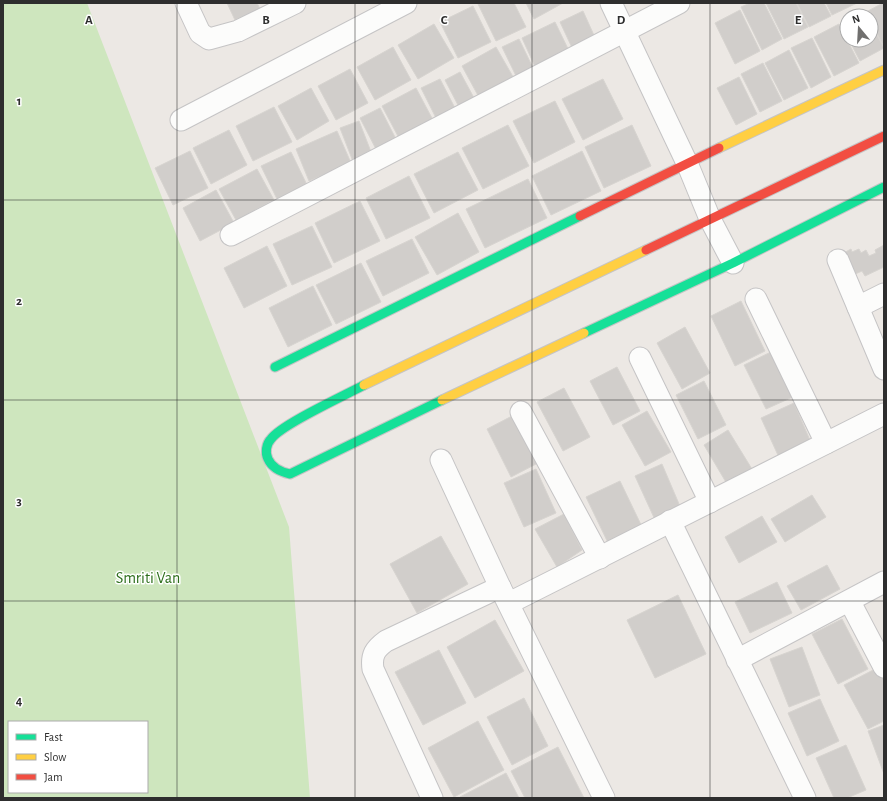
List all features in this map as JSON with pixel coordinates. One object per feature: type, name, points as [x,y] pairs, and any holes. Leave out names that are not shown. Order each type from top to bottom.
[{"type":"street","points":[[186,3],[200,33],[209,40],[238,31],[295,3]]},
{"type":"street","points":[[181,120],[406,3]]},
{"type":"street","points":[[611,3],[687,163],[710,219],[733,263]]},
{"type":"street","points":[[231,234],[679,3]]},
{"type":"street","points":[[275,367],[687,163],[884,70]]},
{"type":"street","points":[[884,136],[387,373],[287,426],[273,435],[267,444],[268,456],[272,468],[290,474],[418,410],[733,263],[884,188]]},
{"type":"street","points":[[838,260],[884,369]]},
{"type":"street","points":[[858,307],[884,294]]},
{"type":"street","points":[[756,299],[826,443]]},
{"type":"street","points":[[640,358],[710,502]]},
{"type":"street","points":[[522,412],[600,558]]},
{"type":"street","points":[[432,798],[373,669],[371,657],[376,649],[386,641],[600,558],[670,521],[884,414]]},
{"type":"street","points":[[441,460],[504,595],[604,798]]},
{"type":"street","points":[[670,521],[805,798]]},
{"type":"street","points":[[737,660],[850,602],[884,582]]},
{"type":"street","points":[[850,602],[884,667]]},
{"type":"green space","name":"Smriti Van","points":[[3,3],[87,3],[289,527],[310,798],[3,798]]},
{"type":"building","points":[[227,3],[257,3],[260,9],[235,20]]},
{"type":"building","points":[[514,3],[526,27],[496,41],[478,4]]},
{"type":"building","points":[[526,3],[563,3],[534,19]]},
{"type":"building","points":[[750,3],[764,3],[782,39],[762,50],[741,7]]},
{"type":"building","points":[[766,3],[796,3],[808,27],[784,39]]},
{"type":"building","points":[[797,3],[824,3],[831,16],[809,27]]},
{"type":"building","points":[[826,3],[857,3],[847,8],[839,8],[839,12],[832,15]]},
{"type":"building","points":[[883,3],[884,5],[884,47],[879,37],[879,8],[874,8]]},
{"type":"building","points":[[473,6],[491,42],[458,58],[440,22]]},
{"type":"building","points":[[740,10],[760,51],[735,64],[715,23]]},
{"type":"building","points":[[583,11],[597,42],[574,52],[560,22]]},
{"type":"building","points":[[555,22],[571,55],[537,71],[522,38]]},
{"type":"building","points":[[434,24],[454,58],[418,79],[398,45]]},
{"type":"building","points":[[839,24],[839,48],[851,48],[859,63],[834,76],[814,37]]},
{"type":"building","points":[[812,38],[831,77],[811,88],[791,48]]},
{"type":"building","points":[[519,39],[535,72],[518,80],[502,47]]},
{"type":"building","points":[[879,39],[884,48],[860,61],[853,48],[879,48]]},
{"type":"building","points":[[393,47],[411,80],[375,100],[357,67]]},
{"type":"building","points":[[496,47],[516,82],[481,101],[462,66]]},
{"type":"building","points":[[789,50],[808,88],[784,100],[765,63]]},
{"type":"building","points":[[763,63],[782,101],[760,112],[741,74]]},
{"type":"building","points":[[350,69],[368,103],[336,120],[318,86]]},
{"type":"building","points":[[460,72],[474,98],[459,107],[445,80]]},
{"type":"building","points":[[739,77],[757,114],[736,125],[717,88]]},
{"type":"building","points":[[440,79],[457,112],[438,122],[421,88]]},
{"type":"building","points":[[603,79],[623,119],[583,140],[562,99]]},
{"type":"building","points":[[311,88],[329,121],[297,140],[278,106]]},
{"type":"building","points":[[416,88],[434,122],[400,140],[382,106]]},
{"type":"building","points":[[555,101],[575,142],[534,163],[513,121]]},
{"type":"building","points":[[274,107],[292,142],[253,161],[236,126]]},
{"type":"building","points":[[380,108],[398,143],[378,153],[360,118]]},
{"type":"building","points":[[359,121],[373,157],[354,164],[340,128]]},
{"type":"building","points":[[508,125],[529,166],[483,189],[462,148]]},
{"type":"building","points":[[632,125],[651,166],[604,188],[585,147]]},
{"type":"building","points":[[229,130],[247,165],[211,184],[193,148]]},
{"type":"building","points":[[337,131],[351,163],[309,181],[296,149]]},
{"type":"building","points":[[190,151],[208,188],[173,205],[155,168]]},
{"type":"building","points":[[582,151],[601,191],[551,215],[532,176]]},
{"type":"building","points":[[291,152],[307,185],[277,199],[261,166]]},
{"type":"building","points":[[458,152],[478,190],[434,213],[414,174]]},
{"type":"building","points":[[257,169],[274,200],[236,220],[219,189]]},
{"type":"building","points":[[409,176],[430,218],[386,239],[366,198]]},
{"type":"building","points":[[528,179],[547,218],[485,248],[466,209]]},
{"type":"building","points":[[216,190],[234,223],[200,241],[183,208]]},
{"type":"building","points":[[360,201],[380,241],[334,263],[315,223]]},
{"type":"building","points":[[458,213],[479,252],[437,275],[415,237]]},
{"type":"building","points":[[312,226],[332,267],[292,285],[273,244]]},
{"type":"building","points":[[412,239],[429,273],[383,296],[366,261]]},
{"type":"building","points":[[884,245],[884,267],[865,276],[862,271],[853,275],[842,254],[851,249],[852,252],[859,249],[861,253],[866,250],[869,256],[876,253],[875,250]]},
{"type":"building","points":[[267,246],[287,286],[244,308],[224,268]]},
{"type":"building","points":[[361,263],[381,302],[336,324],[316,285]]},
{"type":"building","points":[[313,286],[332,325],[288,347],[269,308]]},
{"type":"building","points":[[741,301],[765,351],[735,366],[711,316]]},
{"type":"building","points":[[685,327],[710,373],[682,389],[657,343]]},
{"type":"building","points":[[773,351],[795,396],[766,409],[744,365]]},
{"type":"building","points":[[617,367],[640,411],[613,425],[590,381]]},
{"type":"building","points":[[704,381],[726,425],[698,439],[676,395]]},
{"type":"building","points":[[564,388],[590,437],[563,451],[537,402]]},
{"type":"building","points":[[794,403],[812,445],[782,464],[761,418]]},
{"type":"building","points":[[647,411],[671,452],[645,466],[622,425]]},
{"type":"building","points":[[514,415],[538,463],[511,477],[487,429]]},
{"type":"building","points":[[728,430],[755,474],[730,489],[704,445]]},
{"type":"building","points":[[662,464],[682,511],[656,522],[635,476]]},
{"type":"building","points":[[536,469],[556,513],[524,527],[504,483]]},
{"type":"building","points":[[620,481],[645,533],[611,549],[586,497]]},
{"type":"building","points":[[812,495],[826,517],[785,542],[771,519]]},
{"type":"building","points":[[564,514],[582,550],[557,567],[535,529]]},
{"type":"building","points":[[762,516],[777,542],[739,563],[725,537]]},
{"type":"building","points":[[441,536],[468,584],[417,613],[390,564]]},
{"type":"building","points":[[827,565],[840,589],[801,610],[787,586]]},
{"type":"building","points":[[777,582],[792,613],[750,633],[735,602]]},
{"type":"building","points":[[678,595],[706,654],[655,678],[627,620]]},
{"type":"building","points":[[842,619],[868,669],[838,684],[812,634]]},
{"type":"building","points":[[495,620],[524,671],[475,698],[447,647]]},
{"type":"building","points":[[802,647],[820,695],[789,707],[770,659]]},
{"type":"building","points":[[439,650],[466,703],[423,725],[395,672]]},
{"type":"building","points":[[879,667],[884,677],[884,721],[868,729],[844,685]]},
{"type":"building","points":[[524,698],[548,746],[512,765],[487,717]]},
{"type":"building","points":[[820,699],[839,741],[807,756],[788,713]]},
{"type":"building","points":[[478,721],[504,770],[454,797],[428,748]]},
{"type":"building","points":[[884,725],[884,774],[868,731]]},
{"type":"building","points":[[846,745],[866,790],[847,798],[834,798],[816,758]]},
{"type":"building","points":[[558,747],[584,798],[525,798],[511,771]]},
{"type":"building","points":[[506,773],[519,798],[460,798],[460,797]]},
{"type":"traffic: fast","points":[[584,333],[733,263],[884,187]]},
{"type":"traffic: fast","points":[[275,367],[580,216]]},
{"type":"traffic: fast","points":[[364,385],[314,410],[277,433],[269,441],[266,449],[267,457],[272,465],[280,471],[290,474],[442,400]]},
{"type":"traffic: slow","points":[[719,148],[884,70]]},
{"type":"traffic: slow","points":[[364,385],[646,250]]},
{"type":"traffic: slow","points":[[442,400],[584,333]]},
{"type":"traffic: jam","points":[[646,250],[884,136]]},
{"type":"traffic: jam","points":[[580,216],[719,148]]}]
